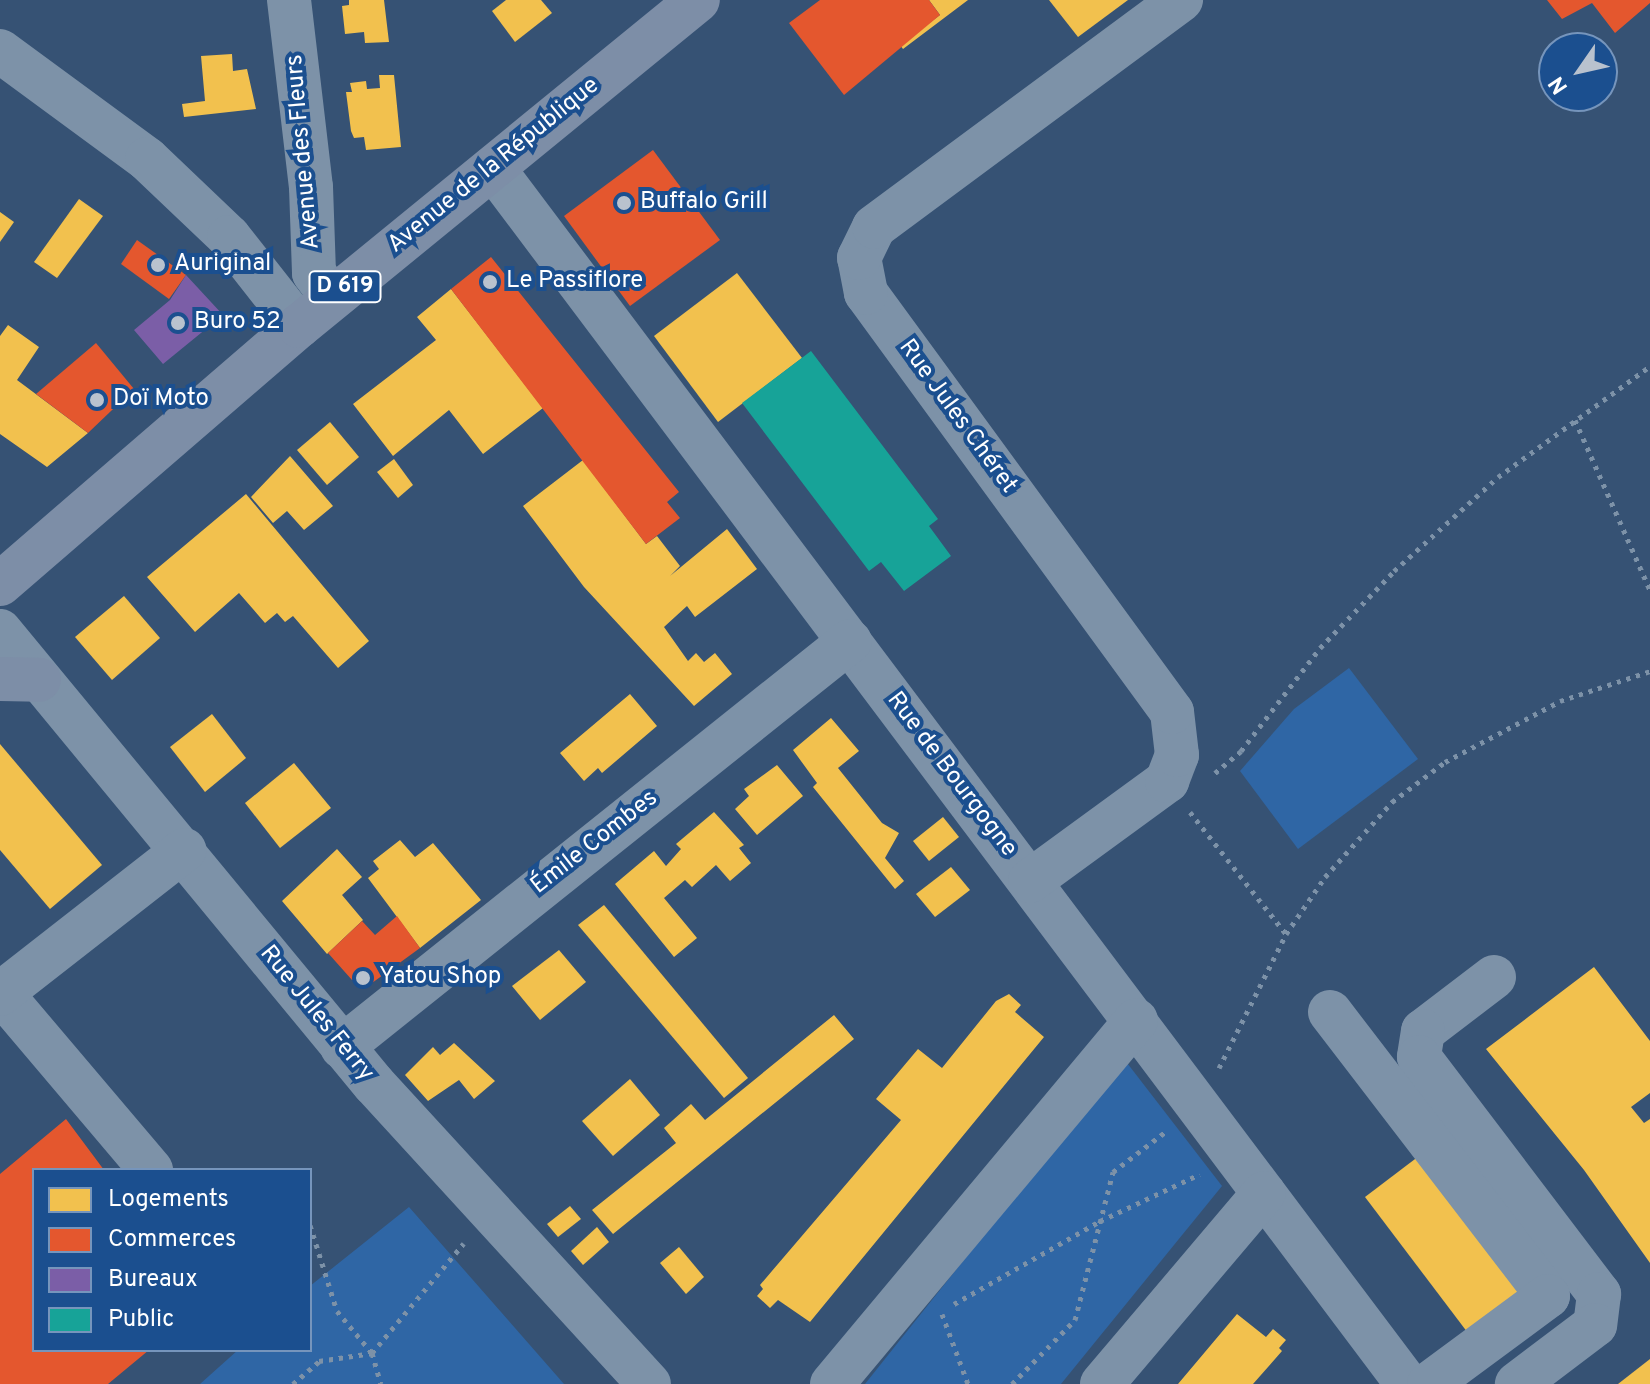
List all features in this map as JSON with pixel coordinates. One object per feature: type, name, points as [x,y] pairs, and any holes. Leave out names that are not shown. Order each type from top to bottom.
[{"type":"main road","name":"Avenue de la République","points":[[0,584],[332,298],[698,0]]},
{"type":"street","name":"Avenue des Fleurs","points":[[289,0],[311,187],[314,273],[332,298]]},
{"type":"street","name":"Rue Jules Chéret","points":[[1174,791],[1177,755],[1172,712],[866,293],[859,258],[874,227],[1181,0]]},
{"type":"street","points":[[0,51],[147,159],[229,237],[299,326]]},
{"type":"street","name":"Rue de Bourgogne","points":[[493,168],[1407,1384]]},
{"type":"street","name":"Rue Jules Ferry","points":[[0,631],[20,679],[184,850],[342,1047],[649,1384]]},
{"type":"street","name":"Émile Combes","points":[[342,1047],[850,641]]},
{"type":"street","points":[[1030,881],[1174,791]]},
{"type":"street","points":[[149,1168],[0,994],[184,850]]},
{"type":"street","points":[[1494,977],[1423,1031],[1419,1057],[1599,1294],[1595,1325],[1517,1384]]},
{"type":"street","points":[[1330,1012],[1548,1296],[1429,1384]]},
{"type":"street","points":[[832,1384],[1136,1020]]},
{"type":"street","points":[[1102,1384],[1264,1193]]},
{"type":"path","points":[[1286,934],[1174,791],[1241,751],[1320,648],[1394,571],[1498,477],[1650,366]]},
{"type":"path","points":[[1575,420],[1650,590]]},
{"type":"path","points":[[1012,1384],[1075,1320],[1113,1172],[1200,1106],[1286,934],[1325,877],[1392,802],[1445,762],[1560,701],[1650,671]]},
{"type":"path","points":[[968,1384],[941,1312],[1100,1221],[1237,1156]]},
{"type":"path","points":[[293,1384],[319,1361],[372,1353],[492,1212]]},
{"type":"path","points":[[312,1231],[337,1311],[372,1353],[381,1384]]},
{"type":"shaded area","points":[[1349,668],[1418,759],[1298,849],[1240,771],[1294,709]]},
{"type":"shaded area","points":[[1124,1059],[1222,1186],[1061,1384],[865,1384]]},
{"type":"shaded area","points":[[409,1207],[564,1384],[200,1384],[236,1352],[312,1352],[312,1284]]},
{"type":"building: Logements","points":[[349,0],[384,0],[389,42],[365,43],[364,32],[345,34],[342,6],[349,5]]},
{"type":"building: Logements","points":[[506,0],[541,0],[552,13],[515,42],[492,11]]},
{"type":"building: Logements","points":[[929,0],[968,0],[903,49],[900,45],[940,15]]},
{"type":"building: Logements","points":[[1049,0],[1128,0],[1078,37]]},
{"type":"building: Logements","points":[[232,54],[233,71],[247,69],[256,109],[184,117],[182,104],[205,101],[201,56]]},
{"type":"building: Logements","points":[[379,75],[394,75],[401,147],[366,150],[364,137],[354,138],[351,131],[346,92],[352,92],[350,83],[366,81],[367,89],[380,88]]},
{"type":"building: Logements","points":[[79,199],[103,216],[57,278],[34,262]]},
{"type":"building: Logements","points":[[0,212],[14,222],[0,242]]},
{"type":"building: Logements","points":[[737,273],[802,358],[718,422],[654,336]]},
{"type":"building: Logements","points":[[451,289],[543,408],[483,454],[449,410],[393,456],[353,404],[436,340],[417,317]]},
{"type":"building: Logements","points":[[8,325],[39,347],[17,380],[88,433],[47,467],[0,434],[0,336]]},
{"type":"building: Logements","points":[[330,422],[359,457],[327,485],[297,450]]},
{"type":"building: Logements","points":[[290,456],[333,506],[304,530],[287,511],[273,523],[251,497]]},
{"type":"building: Logements","points":[[394,459],[413,485],[398,498],[377,472]]},
{"type":"building: Logements","points":[[583,460],[646,544],[657,536],[680,566],[670,576],[727,529],[757,569],[695,617],[687,606],[664,627],[688,661],[696,653],[704,662],[715,653],[732,674],[694,706],[584,587],[523,506]]},
{"type":"building: Logements","points":[[246,494],[369,641],[338,668],[293,616],[285,622],[277,613],[265,623],[239,593],[195,632],[147,577]]},
{"type":"building: Logements","points":[[124,596],[160,638],[112,680],[75,637]]},
{"type":"building: Logements","points":[[630,694],[657,726],[602,773],[598,768],[584,781],[560,753]]},
{"type":"building: Logements","points":[[212,714],[246,758],[205,792],[170,747]]},
{"type":"building: Logements","points":[[831,718],[859,751],[838,768],[882,823],[899,833],[885,858],[904,881],[895,889],[813,787],[817,783],[793,750]]},
{"type":"building: Logements","points":[[0,744],[102,865],[50,909],[0,850]]},
{"type":"building: Logements","points":[[294,763],[331,808],[280,848],[245,803]]},
{"type":"building: Logements","points":[[777,765],[803,796],[757,835],[735,809],[749,796],[744,789]]},
{"type":"building: Logements","points":[[714,812],[744,845],[739,848],[751,863],[730,881],[716,865],[692,887],[685,880],[664,898],[697,938],[674,957],[615,884],[654,851],[666,866],[681,849],[676,844]]},
{"type":"building: Logements","points":[[943,817],[959,837],[929,861],[913,841]]},
{"type":"building: Logements","points":[[400,840],[415,857],[433,843],[481,900],[420,948],[368,878],[379,869],[373,861]]},
{"type":"building: Logements","points":[[337,849],[362,877],[342,895],[363,920],[327,954],[282,901]]},
{"type":"building: Logements","points":[[951,867],[970,890],[935,917],[916,894]]},
{"type":"building: Logements","points":[[604,905],[748,1078],[724,1098],[578,925]]},
{"type":"building: Logements","points":[[559,950],[586,982],[540,1020],[512,986]]},
{"type":"building: Logements","points":[[1594,967],[1650,1041],[1650,1093],[1631,1107],[1644,1123],[1650,1119],[1650,1263],[1584,1170],[1486,1049]]},
{"type":"building: Logements","points":[[1009,994],[1021,1005],[1015,1012],[1044,1037],[810,1322],[778,1300],[770,1308],[757,1296],[763,1289],[760,1285],[901,1120],[876,1099],[918,1049],[942,1068],[996,1001]]},
{"type":"building: Logements","points":[[834,1015],[854,1039],[613,1234],[592,1210],[676,1143],[664,1128],[691,1104],[705,1120]]},
{"type":"building: Logements","points":[[454,1043],[495,1081],[474,1099],[459,1080],[428,1101],[405,1075],[433,1047],[440,1055]]},
{"type":"building: Logements","points":[[630,1079],[660,1115],[613,1156],[582,1121]]},
{"type":"building: Logements","points":[[1419,1156],[1529,1299],[1474,1341],[1365,1197]]},
{"type":"building: Logements","points":[[570,1206],[581,1219],[558,1237],[547,1224]]},
{"type":"building: Logements","points":[[597,1227],[609,1242],[583,1265],[571,1251]]},
{"type":"building: Logements","points":[[679,1247],[704,1277],[686,1294],[660,1263]]},
{"type":"building: Logements","points":[[1237,1314],[1266,1337],[1273,1329],[1286,1340],[1279,1348],[1282,1351],[1253,1384],[1178,1384]]},
{"type":"building: Logements","points":[[1650,1359],[1650,1384],[1618,1384]]},
{"type":"building: Commerces","points":[[820,0],[929,0],[940,15],[844,95],[789,23]]},
{"type":"building: Commerces","points":[[1547,0],[1650,0],[1616,32],[1592,3],[1562,19]]},
{"type":"building: Commerces","points":[[653,150],[720,240],[630,306],[564,216]]},
{"type":"building: Commerces","points":[[137,240],[186,275],[169,299],[121,264]]},
{"type":"building: Commerces","points":[[491,257],[679,492],[667,502],[680,518],[646,544],[451,289]]},
{"type":"building: Commerces","points":[[96,343],[134,389],[88,433],[36,394]]},
{"type":"building: Commerces","points":[[397,916],[420,948],[372,983],[352,980],[328,953],[362,921],[375,935]]},
{"type":"building: Commerces","points":[[66,1119],[103,1168],[32,1168],[32,1352],[147,1352],[108,1384],[0,1384],[0,1174]]},
{"type":"building: Bureaux","name":"Buro 52","points":[[186,275],[223,315],[163,364],[134,330],[170,300]]},
{"type":"building: Public","points":[[811,351],[938,519],[929,526],[951,556],[904,591],[881,562],[869,571],[742,403]]},
{"type":"place","name":"Buffalo Grill","points":[[624,203]]},
{"type":"place","name":"Auriginal","points":[[158,265]]},
{"type":"place","name":"Le Passiflore","points":[[490,282]]},
{"type":"place","name":"Buro 52","points":[[178,323]]},
{"type":"place","name":"Doï Moto","points":[[97,400]]},
{"type":"place","name":"Yatou Shop","points":[[363,978]]}]
